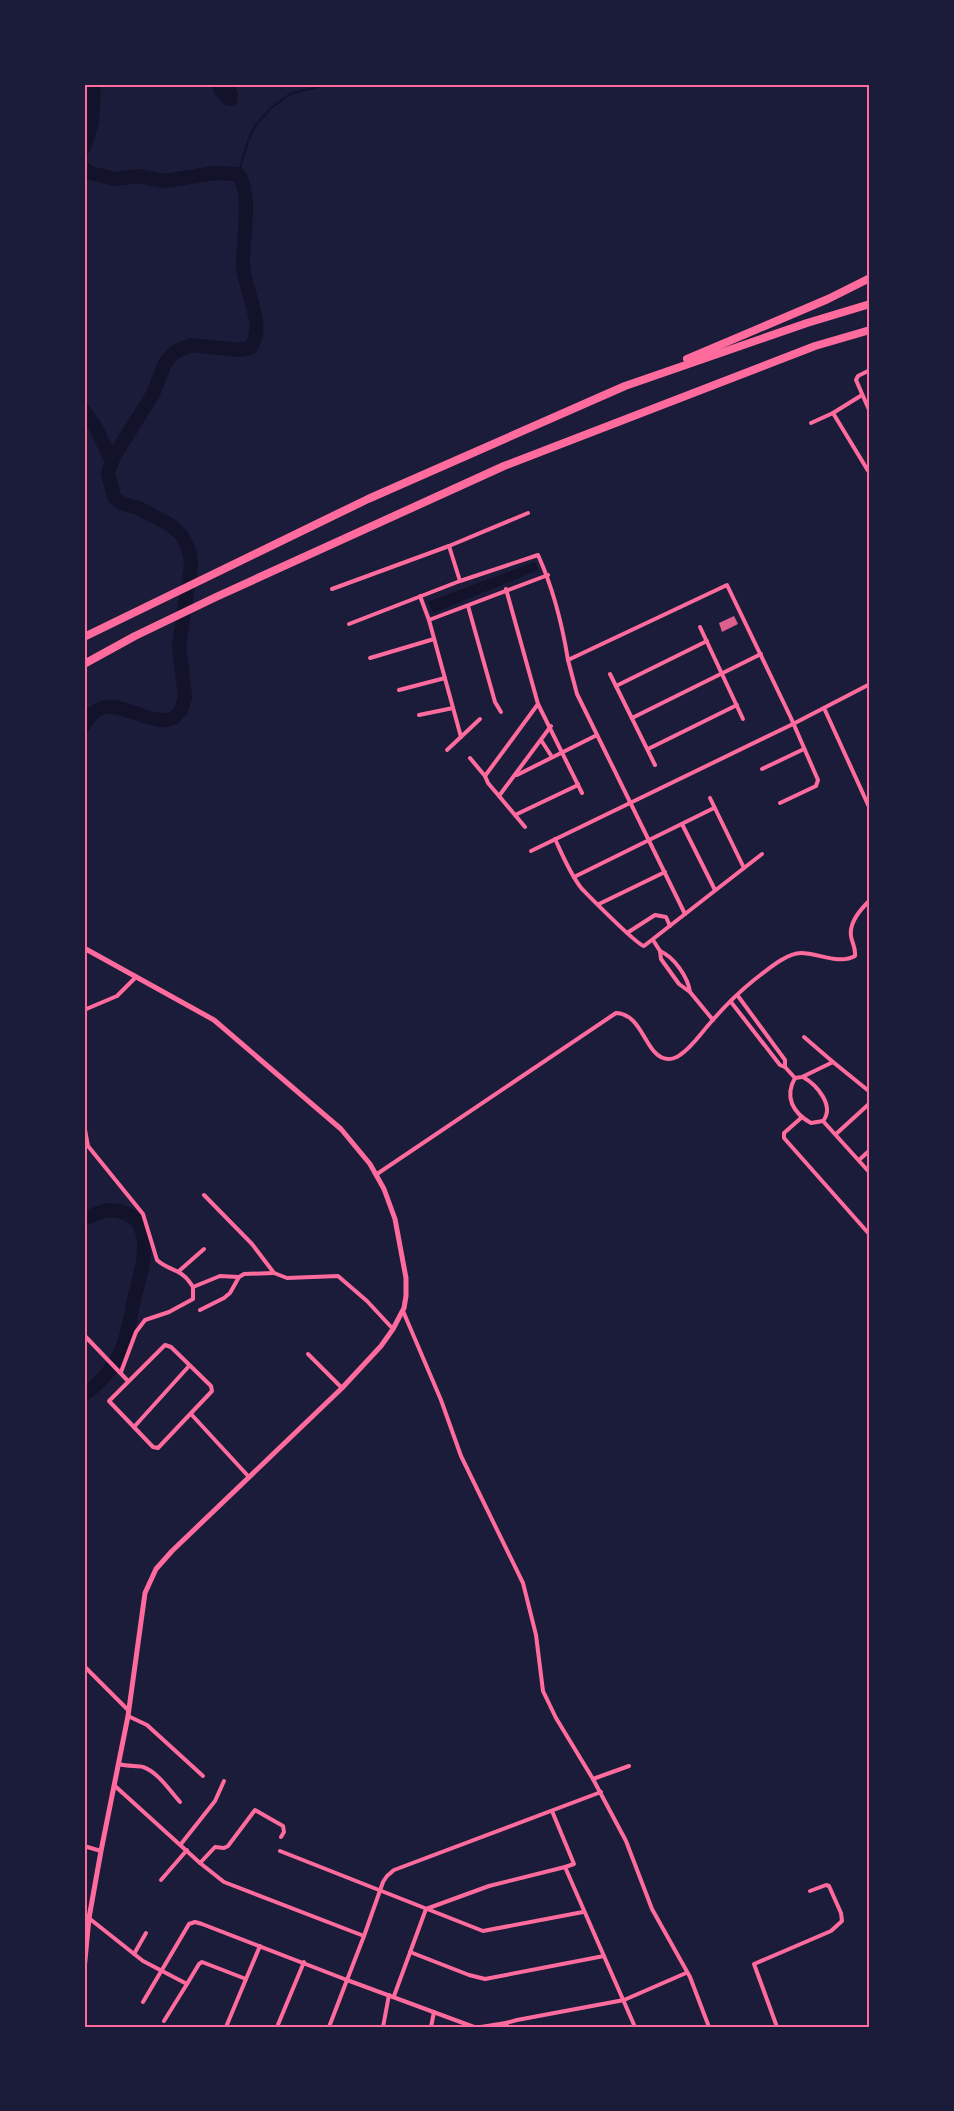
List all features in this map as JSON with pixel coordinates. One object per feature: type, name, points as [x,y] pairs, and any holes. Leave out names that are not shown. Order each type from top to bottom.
[{"type":"highway","points":[[84,637],[368,499],[870,279]]},
{"type":"highway","points":[[625,386],[807,323],[870,304]]},
{"type":"highway","points":[[84,664],[135,636],[216,597],[504,466],[815,346],[870,330]]},
{"type":"street","points":[[870,370],[856,378],[870,412]]},
{"type":"street","points":[[811,423],[833,413],[862,395]]},
{"type":"street","points":[[833,413],[870,474]]},
{"type":"street","points":[[332,589],[449,546],[528,513]]},
{"type":"street","points":[[449,546],[460,581]]},
{"type":"street","points":[[350,624],[460,581],[538,555],[547,572],[560,616],[577,694],[685,914]]},
{"type":"street","points":[[429,620],[547,572]]},
{"type":"street","points":[[568,660],[728,585],[793,724],[818,784],[780,803]]},
{"type":"street","points":[[506,589],[538,704],[551,726],[582,793]]},
{"type":"street","points":[[420,596],[429,620],[461,736]]},
{"type":"street","points":[[468,606],[495,702],[501,712]]},
{"type":"street","points":[[700,627],[744,719]]},
{"type":"street","points":[[370,658],[434,639]]},
{"type":"street","points":[[616,686],[707,642]]},
{"type":"street","points":[[632,718],[761,654]]},
{"type":"street","points":[[610,674],[655,765]]},
{"type":"street","points":[[399,690],[445,678]]},
{"type":"street","points":[[531,851],[793,724],[870,684]]},
{"type":"street","points":[[486,776],[538,704]]},
{"type":"street","points":[[648,749],[737,705]]},
{"type":"street","points":[[418,715],[453,708]]},
{"type":"street","points":[[824,708],[870,809]]},
{"type":"street","points":[[447,750],[480,719]]},
{"type":"street","points":[[499,796],[551,726]]},
{"type":"street","points":[[515,776],[597,735]]},
{"type":"street","points":[[541,740],[552,758]]},
{"type":"street","points":[[762,769],[804,750]]},
{"type":"street","points":[[470,758],[525,827]]},
{"type":"street","points":[[515,815],[578,784]]},
{"type":"street","points":[[710,798],[744,868]]},
{"type":"street","points":[[574,877],[714,808]]},
{"type":"street","points":[[682,824],[715,890]]},
{"type":"street","points":[[555,839],[582,888],[640,946],[653,940],[762,854]]},
{"type":"street","points":[[599,904],[665,872]]},
{"type":"street","points":[[377,1174],[616,1013],[622,1013],[634,1021],[653,1050],[662,1058],[670,1059],[678,1056],[755,980],[791,955],[801,953],[843,959],[853,957],[856,954],[851,937],[852,926],[870,900]]},
{"type":"street","points":[[627,933],[655,915],[666,917],[670,926]]},
{"type":"street","points":[[653,940],[660,951],[661,959],[679,984],[690,992],[713,1020]]},
{"type":"street","points":[[84,948],[191,1006],[222,1026],[341,1129],[377,1174],[395,1219],[406,1278],[403,1311],[381,1346],[342,1388],[170,1553],[153,1575],[143,1605],[128,1713],[100,1851],[89,1918],[84,1970]]},
{"type":"street","points":[[660,951],[668,954],[686,979],[690,992]]},
{"type":"street","points":[[84,1010],[117,996],[136,977]]},
{"type":"street","points":[[738,996],[785,1060],[785,1067]]},
{"type":"street","points":[[731,1002],[780,1065],[795,1078]]},
{"type":"street","points":[[804,1037],[870,1092]]},
{"type":"street","points":[[795,1078],[833,1062]]},
{"type":"street","points":[[795,1078],[789,1094],[791,1104],[801,1118],[811,1123],[823,1120],[828,1115],[828,1107],[813,1085],[802,1077]]},
{"type":"street","points":[[836,1134],[870,1104]]},
{"type":"street","points":[[801,1118],[784,1133],[785,1140],[870,1236]]},
{"type":"street","points":[[823,1120],[870,1173]]},
{"type":"street","points":[[84,1125],[88,1146],[142,1214],[158,1260],[179,1271],[193,1287],[193,1299],[169,1312],[145,1320],[136,1332],[119,1370]]},
{"type":"street","points":[[859,1160],[870,1150]]},
{"type":"street","points":[[204,1195],[252,1244],[274,1273]]},
{"type":"street","points":[[179,1271],[204,1249]]},
{"type":"street","points":[[200,1310],[230,1293],[243,1274],[274,1273],[287,1278],[338,1276],[367,1301],[393,1329]]},
{"type":"street","points":[[193,1287],[220,1276],[239,1277]]},
{"type":"street","points":[[403,1311],[441,1400],[461,1456],[523,1583],[536,1635],[543,1691],[556,1718],[601,1792],[626,1841],[652,1909],[687,1973],[708,2027]]},
{"type":"street","points":[[84,1335],[128,1381]]},
{"type":"street","points":[[165,1345],[171,1347],[211,1386],[213,1391],[158,1448],[153,1447],[109,1401],[128,1381],[165,1345]]},
{"type":"street","points":[[308,1354],[342,1388]]},
{"type":"street","points":[[134,1427],[189,1366]]},
{"type":"street","points":[[191,1414],[249,1478]]},
{"type":"street","points":[[84,1666],[128,1713],[147,1725],[203,1776]]},
{"type":"street","points":[[119,1764],[130,1768],[143,1767],[154,1774],[180,1802]]},
{"type":"street","points":[[593,1779],[629,1766]]},
{"type":"street","points":[[181,1844],[215,1801],[224,1781]]},
{"type":"street","points":[[114,1785],[224,1882],[364,1936]]},
{"type":"street","points":[[328,2027],[387,1876],[394,1870],[601,1792]]},
{"type":"street","points":[[200,1863],[215,1847],[228,1846],[255,1810],[282,1826],[284,1832],[280,1837]]},
{"type":"street","points":[[383,2027],[392,1995],[426,1909],[489,1886],[574,1864],[552,1811]]},
{"type":"street","points":[[84,1845],[100,1851]]},
{"type":"street","points":[[161,1880],[187,1850]]},
{"type":"street","points":[[280,1851],[483,1931],[583,1912]]},
{"type":"street","points":[[565,1867],[635,2027]]},
{"type":"street","points":[[777,2027],[754,1964],[837,1927],[842,1921],[831,1888],[826,1885],[810,1891]]},
{"type":"street","points":[[89,1918],[134,1954],[187,1984]]},
{"type":"street","points":[[143,2002],[189,1924],[195,1922],[474,2027]]},
{"type":"street","points":[[134,1954],[146,1933]]},
{"type":"street","points":[[226,2027],[260,1946]]},
{"type":"street","points":[[410,1952],[485,1979],[604,1956]]},
{"type":"street","points":[[164,2021],[202,1962],[246,1979]]},
{"type":"street","points":[[277,2027],[304,1962]]},
{"type":"street","points":[[481,2027],[507,2025],[624,2000],[687,1973]]},
{"type":"street","points":[[431,2027],[434,2012]]},
{"type":"shaded area","points":[[211,84],[235,84],[238,95],[237,103],[232,106],[225,105],[215,94]]},
{"type":"shaded area","points":[[535,562],[538,570],[433,613],[428,602]]},
{"type":"building","points":[[734,616],[738,624],[722,632],[719,623]]},
{"type":"waterway","points":[[84,148],[92,122],[94,84]]},
{"type":"waterway","points":[[238,174],[255,126],[271,108],[290,94],[329,84]]},
{"type":"waterway","points":[[84,168],[90,173],[116,179],[137,176],[165,181],[214,173],[238,174],[245,193],[246,206],[243,267],[256,320],[255,340],[250,348],[239,350],[191,345],[175,352],[165,363],[153,394],[113,458],[108,473],[114,497],[123,504],[139,508],[172,526],[182,536],[190,553],[191,567],[179,645],[185,697],[181,710],[174,718],[162,720],[109,707],[92,714],[84,725]]},
{"type":"waterway","points":[[84,411],[95,426],[112,462]]},
{"type":"waterway","points":[[84,1219],[107,1210],[126,1213],[136,1221],[142,1231],[144,1244],[141,1272],[123,1347],[105,1376],[84,1394]]},
{"type":"waterway","points":[[870,1952],[870,1959]]}]
